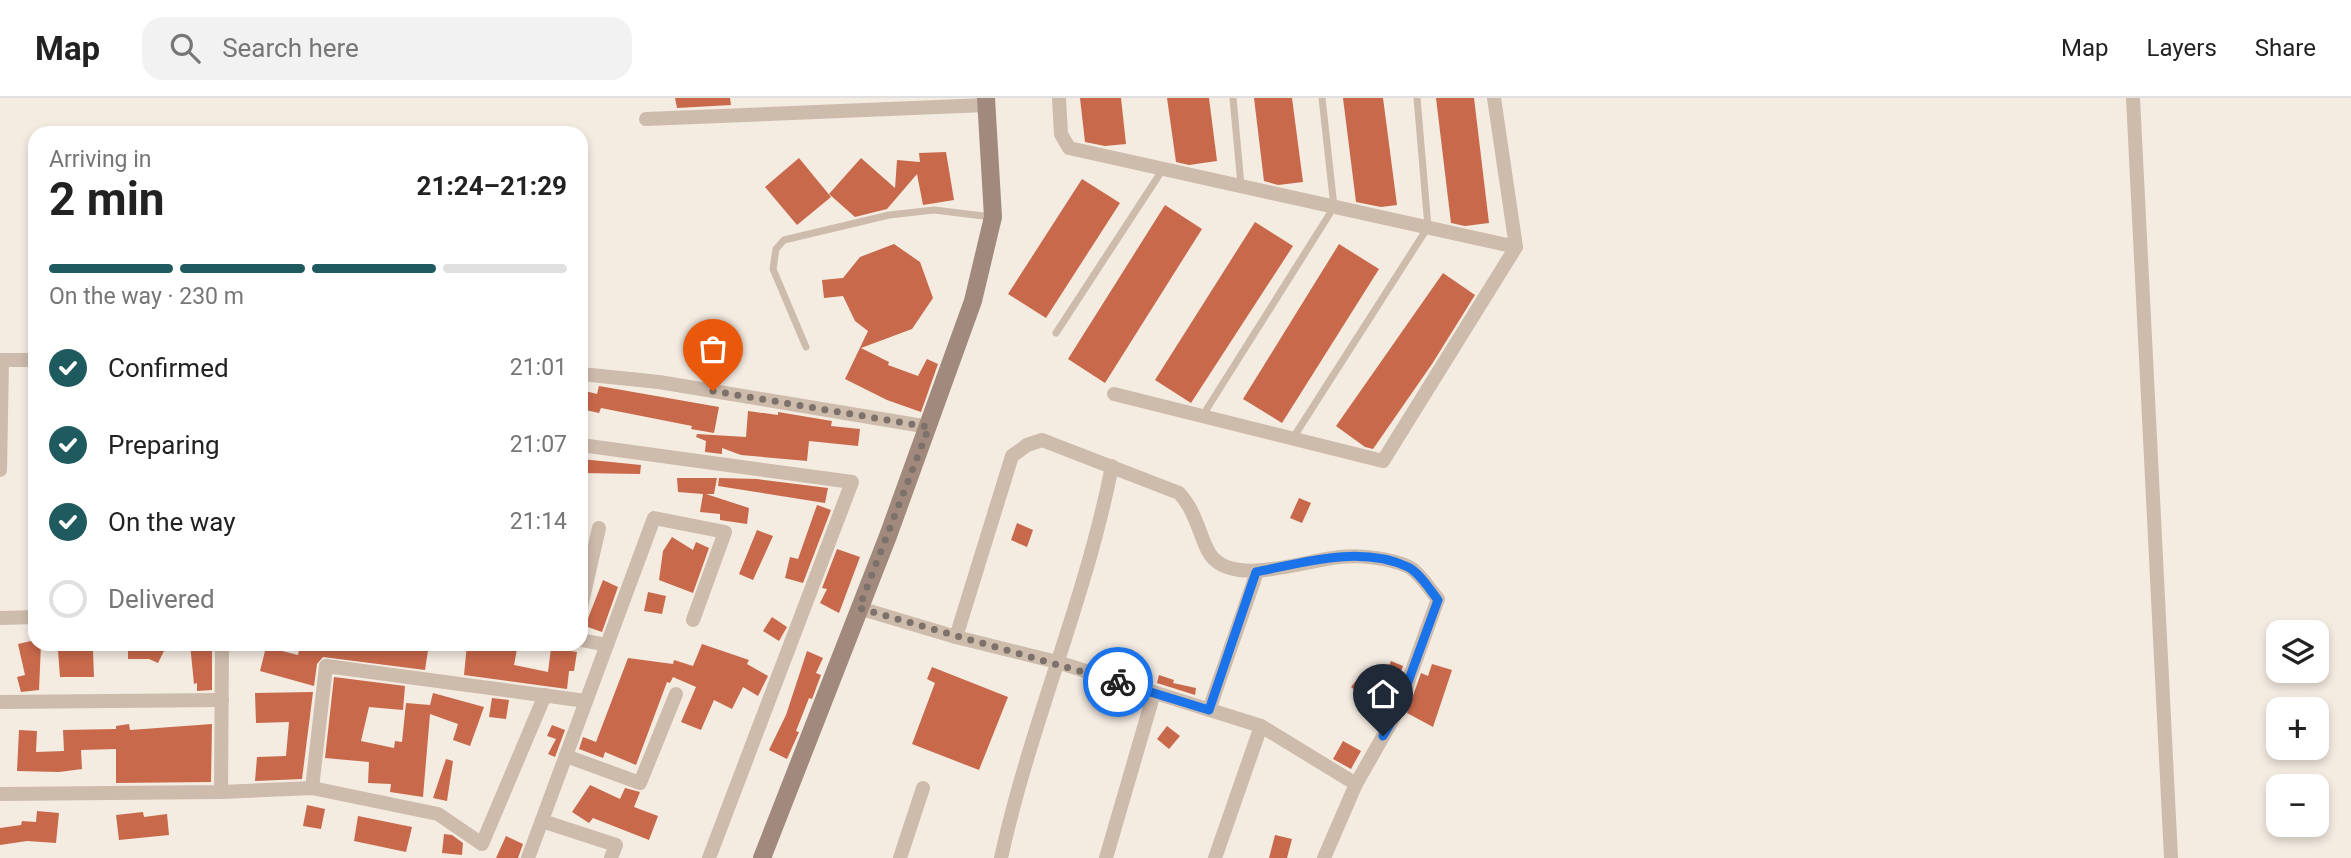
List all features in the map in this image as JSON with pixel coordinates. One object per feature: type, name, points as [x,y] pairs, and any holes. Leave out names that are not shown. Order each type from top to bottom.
[{"type":"main road","points":[[762,858],[929,427],[973,301],[993,217],[986,102]]},
{"type":"street","points":[[1059,98],[1060,134],[1069,148],[1516,247]]},
{"type":"street","points":[[1114,394],[1383,461],[1516,247],[1494,98]]},
{"type":"street","points":[[2133,98],[2171,858]]},
{"type":"street","points":[[646,119],[986,102]]},
{"type":"street","points":[[0,470],[1,360],[28,360]]},
{"type":"street","points":[[588,375],[659,382],[929,427]]},
{"type":"street","points":[[956,637],[1012,456],[1027,445],[1042,440],[1180,493],[1192,506],[1213,559],[1228,567],[1256,572],[1344,556],[1377,559],[1410,568],[1438,600],[1397,712],[1356,784],[1324,858]]},
{"type":"street","points":[[588,446],[852,482],[709,858]]},
{"type":"street","points":[[1000,858],[1015,790],[1101,525],[1112,466]]},
{"type":"street","points":[[528,858],[654,518],[725,532],[693,620]]},
{"type":"street","points":[[588,565],[599,528]]},
{"type":"street","points":[[1209,710],[1256,572]]},
{"type":"street","points":[[859,608],[956,637],[1058,662],[1261,726],[1356,784]]},
{"type":"street","points":[[0,618],[28,618]]},
{"type":"street","points":[[588,641],[607,645]]},
{"type":"street","points":[[221,792],[222,651]]},
{"type":"street","points":[[312,788],[326,666],[586,701]]},
{"type":"street","points":[[1106,858],[1154,693]]},
{"type":"street","points":[[566,756],[640,783],[676,694]]},
{"type":"street","points":[[0,794],[221,792],[312,788],[438,814],[482,844],[545,695]]},
{"type":"street","points":[[0,702],[222,700]]},
{"type":"street","points":[[1215,858],[1261,726]]},
{"type":"street","points":[[900,858],[923,788]]},
{"type":"street","points":[[542,821],[615,845],[611,858]]},
{"type":"lane","points":[[1233,98],[1241,186]]},
{"type":"lane","points":[[1202,416],[1334,207],[1322,98]]},
{"type":"lane","points":[[1293,438],[1428,227],[1417,98]]},
{"type":"lane","points":[[1056,333],[1163,169]]},
{"type":"lane","points":[[806,346],[773,269],[776,249],[784,240],[890,215],[923,211],[993,217]]},
{"type":"building","points":[[675,98],[730,98],[731,105],[677,108]]},
{"type":"building","points":[[1080,98],[1121,98],[1126,144],[1105,146],[1085,142]]},
{"type":"building","points":[[1167,98],[1209,98],[1217,161],[1189,165],[1176,162]]},
{"type":"building","points":[[1254,98],[1292,98],[1303,182],[1278,185],[1264,181]]},
{"type":"building","points":[[1343,98],[1383,98],[1397,205],[1381,207],[1356,202]]},
{"type":"building","points":[[1436,98],[1474,98],[1489,223],[1465,226],[1451,223]]},
{"type":"building","points":[[946,152],[954,200],[923,205],[917,174],[887,209],[855,217],[829,194],[861,158],[895,188],[897,160],[920,162],[919,153]]},
{"type":"building","points":[[799,158],[831,197],[797,225],[765,187]]},
{"type":"building","points":[[1082,179],[1120,203],[1046,318],[1008,294]]},
{"type":"building","points":[[1165,205],[1202,229],[1105,383],[1068,359]]},
{"type":"building","points":[[1255,222],[1293,246],[1191,403],[1155,380]]},
{"type":"building","points":[[894,244],[920,262],[933,298],[912,329],[861,348],[889,362],[888,365],[918,376],[927,359],[938,364],[921,412],[887,400],[845,379],[868,331],[855,321],[843,296],[824,298],[822,280],[843,278],[860,257]]},
{"type":"building","points":[[1339,244],[1379,269],[1282,423],[1243,399]]},
{"type":"building","points":[[1443,273],[1475,295],[1432,364],[1373,449],[1365,447],[1336,426]]},
{"type":"building","points":[[599,386],[719,407],[714,433],[601,408],[599,413],[588,411],[588,392],[597,394]]},
{"type":"building","points":[[748,411],[778,415],[778,412],[832,421],[831,426],[860,429],[858,446],[809,441],[807,461],[741,455],[722,448],[722,454],[705,452],[706,441],[696,437],[697,434],[746,437]]},
{"type":"building","points":[[588,460],[641,465],[640,474],[588,473]]},
{"type":"building","points":[[677,478],[717,478],[714,494],[706,494],[749,508],[747,524],[720,520],[720,514],[700,512],[703,494],[678,492]]},
{"type":"building","points":[[719,478],[757,479],[828,488],[825,503],[718,486]]},
{"type":"building","points":[[1299,498],[1311,503],[1302,523],[1290,518]]},
{"type":"building","points":[[817,505],[831,510],[803,583],[785,578],[790,557],[798,559]]},
{"type":"building","points":[[1017,523],[1033,530],[1027,547],[1011,540]]},
{"type":"building","points":[[757,530],[773,536],[753,580],[739,574]]},
{"type":"building","points":[[672,537],[693,550],[696,542],[709,548],[693,593],[659,580],[663,551]]},
{"type":"building","points":[[837,549],[860,557],[839,613],[820,603],[827,589],[822,588]]},
{"type":"building","points":[[603,580],[618,587],[602,632],[588,627],[588,618]]},
{"type":"building","points":[[648,592],[666,596],[662,614],[644,611]]},
{"type":"building","points":[[772,617],[787,627],[779,641],[763,631]]},
{"type":"building","points":[[28,642],[28,651],[41,651],[39,690],[21,692],[17,677],[25,675],[18,644]]},
{"type":"building","points":[[702,644],[749,660],[747,664],[768,676],[758,696],[743,687],[732,709],[714,700],[701,730],[681,722],[696,687],[673,677],[670,683],[667,682],[636,765],[605,752],[603,758],[579,749],[583,737],[596,742],[628,658],[673,664],[674,660],[693,666]]},
{"type":"building","points":[[58,651],[93,651],[94,677],[60,677]]},
{"type":"building","points":[[128,651],[164,651],[158,663],[149,659],[128,659]]},
{"type":"building","points":[[191,651],[212,651],[212,690],[197,691],[197,683],[194,684]]},
{"type":"building","points":[[265,651],[298,655],[299,651],[428,651],[425,670],[323,657],[317,664],[314,686],[260,671]]},
{"type":"building","points":[[466,651],[517,651],[514,665],[548,672],[551,651],[577,652],[574,671],[569,671],[567,689],[464,675]]},
{"type":"building","points":[[807,651],[823,658],[816,673],[821,675],[812,699],[809,698],[796,731],[799,732],[787,759],[769,750],[786,715]]},
{"type":"building","points":[[1391,661],[1403,666],[1389,706],[1368,700],[1351,687],[1362,673],[1380,687]]},
{"type":"building","points":[[1432,664],[1452,670],[1433,727],[1407,713],[1421,673],[1428,676]]},
{"type":"building","points":[[932,667],[1008,697],[979,770],[912,744],[935,683],[927,679]]},
{"type":"building","points":[[1159,675],[1174,680],[1173,683],[1196,688],[1195,695],[1157,683]]},
{"type":"building","points":[[334,677],[405,686],[403,710],[369,707],[361,741],[394,748],[395,741],[402,742],[406,703],[430,705],[433,693],[484,707],[470,746],[453,740],[458,724],[430,714],[423,797],[390,792],[391,784],[368,783],[369,762],[325,758]]},
{"type":"building","points":[[313,692],[302,779],[255,781],[257,757],[286,756],[289,722],[256,723],[255,693]]},
{"type":"building","points":[[492,698],[509,700],[506,719],[489,717]]},
{"type":"building","points":[[129,724],[130,730],[212,724],[211,782],[116,783],[116,749],[81,750],[82,769],[59,772],[17,771],[19,730],[37,731],[36,752],[64,751],[63,730],[116,729],[116,726]]},
{"type":"building","points":[[552,725],[565,730],[555,757],[548,754],[556,739],[547,736]]},
{"type":"building","points":[[1167,726],[1180,736],[1169,749],[1157,739]]},
{"type":"building","points":[[1343,741],[1361,751],[1351,769],[1333,759]]},
{"type":"building","points":[[446,759],[453,761],[447,801],[433,798]]},
{"type":"building","points":[[590,785],[620,799],[625,788],[640,792],[634,807],[658,816],[649,840],[593,818],[589,823],[572,812]]},
{"type":"building","points":[[307,805],[325,809],[321,829],[303,826]]},
{"type":"building","points":[[37,811],[59,813],[56,843],[27,841],[0,845],[0,828],[21,825],[22,821],[36,822]]},
{"type":"building","points":[[143,812],[144,817],[167,814],[169,835],[119,840],[116,815]]},
{"type":"building","points":[[358,816],[412,827],[406,852],[354,841]]},
{"type":"building","points":[[444,834],[452,835],[463,843],[462,855],[442,853]]},
{"type":"building","points":[[1275,835],[1292,839],[1287,858],[1269,858]]},
{"type":"building","points":[[506,836],[523,844],[518,858],[496,858]]},
{"type":"way so far","points":[[713,391],[929,427],[859,608],[956,637],[1058,662],[1118,682]]},
{"type":"route","points":[[1118,682],[1209,710],[1256,572],[1344,556],[1377,559],[1410,568],[1438,600],[1397,712],[1383,736]]}]
